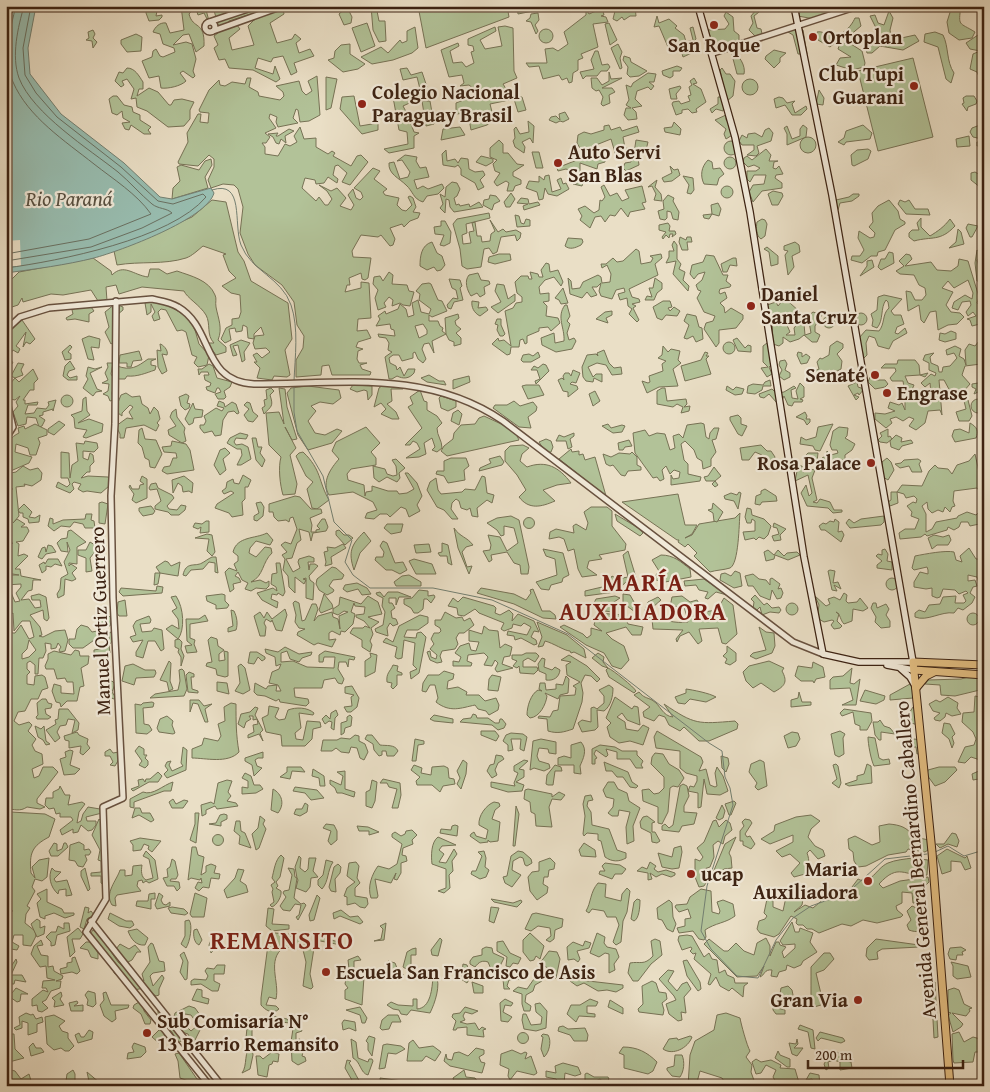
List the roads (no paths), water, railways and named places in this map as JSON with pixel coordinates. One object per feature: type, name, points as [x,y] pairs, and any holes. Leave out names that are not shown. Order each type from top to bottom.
[{"type":"main road","points":[[698,6],[713,53],[735,137],[750,212],[804,557],[823,654],[859,662],[982,674]]},
{"type":"main road","points":[[794,6],[832,195],[913,666]]},
{"type":"main road","points":[[910,648],[917,656],[928,662]]},
{"type":"main road","points":[[880,664],[899,668],[928,662],[984,666]]},
{"type":"main road","name":"Avenida General Bernardino Caballero","points":[[913,666],[950,1086]]},
{"type":"main road","points":[[899,668],[910,677],[916,688],[926,676],[939,671]]},
{"type":"street","points":[[257,6],[209,22],[206,30],[213,31],[283,6]]},
{"type":"street","points":[[713,53],[858,6]]},
{"type":"street","points":[[6,330],[20,317],[38,311],[116,301],[152,299],[177,306],[196,326],[223,373],[233,379],[249,384],[372,382],[410,384],[449,393],[490,412],[793,642],[823,654]]},
{"type":"street","name":"Manuel Ortiz Guerrero","points":[[116,301],[115,424],[111,496],[113,598],[122,798],[103,807],[106,899],[86,932],[210,1086]]},
{"type":"street","points":[[6,398],[13,427],[6,438]]},
{"type":"street","points":[[91,921],[222,1086]]},
{"type":"water","name":"Rio Paraná","points":[[6,6],[36,6],[28,48],[30,74],[61,114],[124,163],[160,197],[172,199],[211,188],[214,193],[208,203],[196,213],[161,233],[106,254],[73,263],[6,273]]},
{"type":"waterway","points":[[212,190],[222,188],[229,191],[234,197],[241,245],[252,262],[281,288],[291,305],[296,333],[294,381]]},
{"type":"waterway","points":[[294,385],[294,412],[297,431],[323,476],[334,522],[352,540],[345,562],[353,575],[370,588],[433,588],[492,600],[568,634],[722,751],[725,777],[730,788],[733,805],[707,886],[701,931],[711,949],[737,976],[758,978],[776,940],[793,918],[811,906],[839,896],[854,887],[885,859],[927,854]]},
{"type":"waterway","points":[[935,852],[948,846],[964,856],[984,850]]},
{"type":"place","name":"San Roque","points":[[714,25]]},
{"type":"place","name":"Ortoplan","points":[[813,37]]},
{"type":"place","name":"Club Tupi Guarani","points":[[914,86]]},
{"type":"place","name":"Colegio Nacional Paraguay Brasil","points":[[362,104]]},
{"type":"place","name":"Auto Servi San Blas","points":[[558,163]]},
{"type":"place","name":"Daniel Santa Cruz","points":[[751,306]]},
{"type":"place","name":"Senaté","points":[[875,375]]},
{"type":"place","name":"Engrase","points":[[887,393]]},
{"type":"place","name":"Rosa Palace","points":[[871,463]]},
{"type":"place","name":"ucap","points":[[691,874]]},
{"type":"place","name":"Maria Auxiliadora","points":[[868,881]]},
{"type":"place","name":"Escuela San Francisco de Asis","points":[[326,972]]},
{"type":"place","name":"Gran Via","points":[[858,1000]]},
{"type":"place","name":"Sub Comisaría N° 13 Barrio Remansito","points":[[147,1033]]},
{"type":"district","name":"MARÍA AUXILIADORA","points":[[643,596]]},
{"type":"district","name":"REMANSITO","points":[[282,940]]}]
